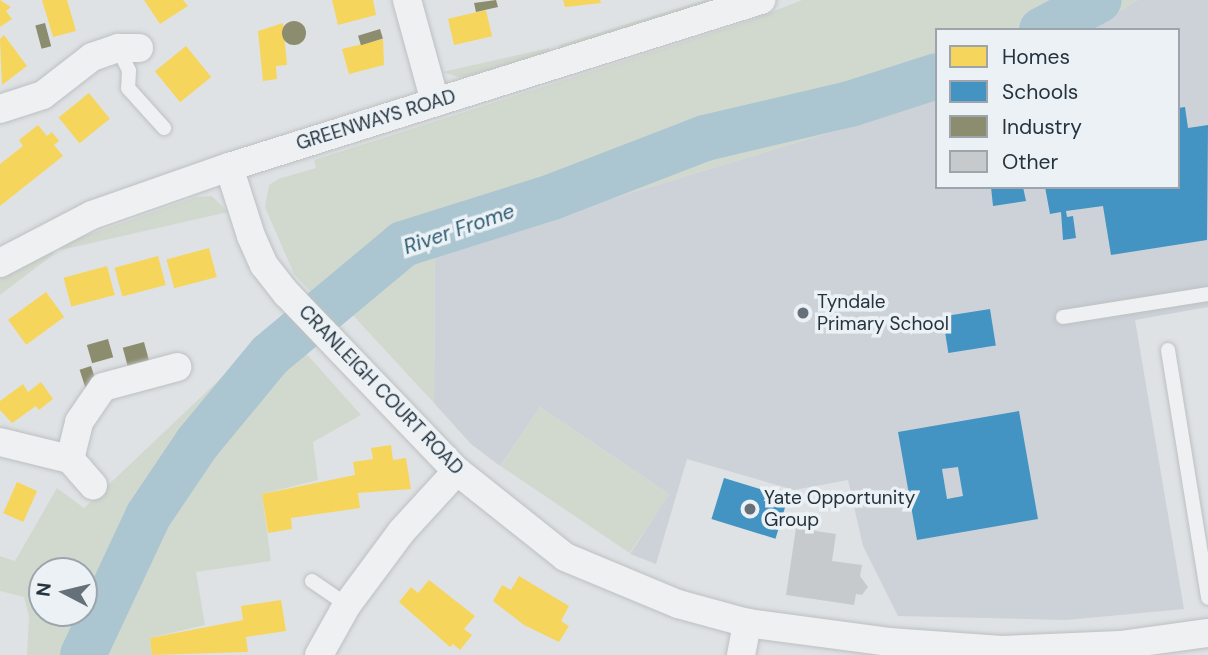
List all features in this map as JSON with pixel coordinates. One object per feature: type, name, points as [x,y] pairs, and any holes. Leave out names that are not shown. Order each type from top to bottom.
[{"type":"street","points":[[407,0],[435,102]]},
{"type":"street","name":"GREENWAYS ROAD","points":[[0,263],[92,215],[229,167],[761,0]]},
{"type":"street","points":[[0,109],[43,95],[78,66],[116,45]]},
{"type":"street","name":"CRANLEIGH COURT ROAD","points":[[229,167],[264,265],[293,300],[457,471],[565,557],[678,604],[747,623],[889,642],[1002,650],[1120,650],[1208,633]]},
{"type":"street","points":[[70,459],[79,422],[103,387],[177,367]]},
{"type":"street","points":[[0,442],[70,459],[93,485]]},
{"type":"street","points":[[319,655],[347,605],[402,531],[457,471]]},
{"type":"street","points":[[741,655],[747,623]]},
{"type":"lane","points":[[116,45],[129,71],[128,88],[164,128]]},
{"type":"lane","points":[[1063,317],[1208,294]]},
{"type":"lane","points":[[1168,350],[1208,598]]},
{"type":"lane","points":[[312,581],[347,605]]},
{"type":"shaded area","points":[[705,0],[728,0],[560,52],[559,45]]},
{"type":"shaded area","points":[[802,0],[1138,0],[1092,28],[935,28],[935,101],[435,252],[434,403],[324,284],[313,294],[294,274],[265,207],[269,185],[278,179],[316,168],[314,160],[746,22]]},
{"type":"shaded area","name":"Tyndale Primary School","points":[[1138,0],[1208,0],[1208,307],[1135,320],[1184,609],[1066,620],[898,616],[863,546],[848,480],[794,490],[687,459],[656,564],[630,554],[669,494],[540,407],[500,466],[471,444],[434,403],[435,252],[935,101],[935,189],[1180,189],[1180,28],[1092,28]]},
{"type":"shaded area","points":[[549,48],[550,54],[461,78],[442,72]]},
{"type":"shaded area","points":[[212,196],[228,212],[61,250],[59,245],[196,197]]},
{"type":"shaded area","points":[[51,248],[54,254],[0,295],[0,279]]},
{"type":"shaded area","points":[[279,323],[361,415],[313,442],[318,480],[262,494],[271,561],[196,572],[205,625],[150,638],[152,655],[89,655],[181,468],[145,514],[98,607],[98,557],[28,557],[28,613],[24,597],[0,591],[0,556],[15,561],[57,488],[84,508]]},
{"type":"shaded area","points":[[540,407],[669,494],[630,553],[500,466]]},
{"type":"shaded area","points":[[28,627],[88,627],[74,655],[27,655]]},
{"type":"building: Homes","points":[[0,0],[11,7],[6,11],[12,19],[0,27]]},
{"type":"building: Homes","points":[[42,0],[67,0],[76,31],[53,37]]},
{"type":"building: Homes","points":[[144,0],[183,0],[188,6],[160,24]]},
{"type":"building: Homes","points":[[332,0],[373,0],[376,15],[338,25]]},
{"type":"building: Homes","points":[[563,0],[600,0],[601,3],[565,7]]},
{"type":"building: Homes","points":[[486,10],[492,36],[454,45],[448,19]]},
{"type":"building: Homes","points":[[283,23],[287,65],[276,66],[277,79],[263,81],[258,31]]},
{"type":"building: Homes","points":[[4,35],[27,66],[2,85],[0,39]]},
{"type":"building: Homes","points":[[383,39],[384,65],[349,74],[342,49]]},
{"type":"building: Homes","points":[[186,46],[211,77],[180,102],[155,71]]},
{"type":"building: Homes","points":[[89,93],[110,119],[79,143],[59,118]]},
{"type":"building: Homes","points":[[38,125],[47,136],[52,132],[59,141],[54,145],[63,156],[0,206],[0,164],[23,146],[19,140]]},
{"type":"building: Homes","points":[[209,248],[217,277],[174,288],[166,259]]},
{"type":"building: Homes","points":[[158,256],[166,285],[122,297],[115,268]]},
{"type":"building: Homes","points":[[107,266],[115,295],[71,307],[64,278]]},
{"type":"building: Homes","points":[[46,292],[64,317],[26,345],[8,320]]},
{"type":"building: Homes","points":[[41,382],[53,399],[39,410],[36,406],[12,423],[0,410],[0,401],[23,384],[28,392]]},
{"type":"building: Homes","points":[[391,445],[393,460],[406,458],[411,489],[358,493],[360,508],[291,518],[292,529],[268,533],[262,494],[355,475],[353,462],[373,459],[371,448]]},
{"type":"building: Homes","points":[[17,482],[37,491],[23,522],[3,513]]},
{"type":"building: Homes","points":[[519,576],[569,606],[561,621],[569,626],[559,642],[524,625],[493,601],[502,585],[511,590]]},
{"type":"building: Homes","points":[[429,580],[475,616],[464,629],[472,635],[460,650],[453,644],[450,647],[399,602],[411,587],[418,593]]},
{"type":"building: Homes","points":[[281,600],[286,631],[246,637],[248,652],[152,655],[150,638],[243,620],[241,606]]},
{"type":"building: Schools","points":[[1185,107],[1188,128],[1208,125],[1207,240],[1111,255],[1103,206],[1066,211],[1067,217],[1073,216],[1076,238],[1063,240],[1061,212],[1050,214],[1045,189],[1180,189],[1180,108]]},
{"type":"building: Schools","points":[[991,189],[1023,189],[1026,201],[993,206]]},
{"type":"building: Schools","points":[[990,309],[996,346],[948,353],[943,317]]},
{"type":"building: Schools","points":[[1019,411],[1038,519],[917,540],[898,432]],"holes":[[[958,467],[963,496],[947,499],[942,469]]]},
{"type":"building: Schools","name":"Yate Opportunity Group","points":[[724,478],[788,498],[776,539],[711,519]]},
{"type":"building: Industry","points":[[496,0],[498,7],[476,12],[474,3]]},
{"type":"building: Industry","points":[[294,21],[303,24],[306,33],[303,42],[294,45],[285,42],[282,33],[285,24]]},
{"type":"building: Industry","points":[[45,23],[51,46],[42,49],[35,26]]},
{"type":"building: Industry","points":[[380,29],[383,39],[361,45],[358,36]]},
{"type":"building: Industry","points":[[108,339],[113,357],[92,363],[87,345]]},
{"type":"building: Industry","points":[[144,342],[149,361],[128,367],[123,348]]},
{"type":"building: Industry","points":[[91,366],[97,384],[85,388],[80,370]]},
{"type":"building: Other","points":[[796,528],[836,534],[832,561],[862,565],[860,576],[868,587],[862,595],[856,594],[854,605],[786,595]]},
{"type":"waterway","name":"River Frome","points":[[1046,28],[1099,0]]},
{"type":"waterway","name":"River Frome","points":[[83,655],[148,516],[198,442],[270,355],[403,244],[552,197],[705,138],[850,104],[935,77]]},
{"type":"place","name":"Tyndale Primary School","points":[[803,313]]},
{"type":"place","name":"Yate Opportunity Group","points":[[750,509]]}]
